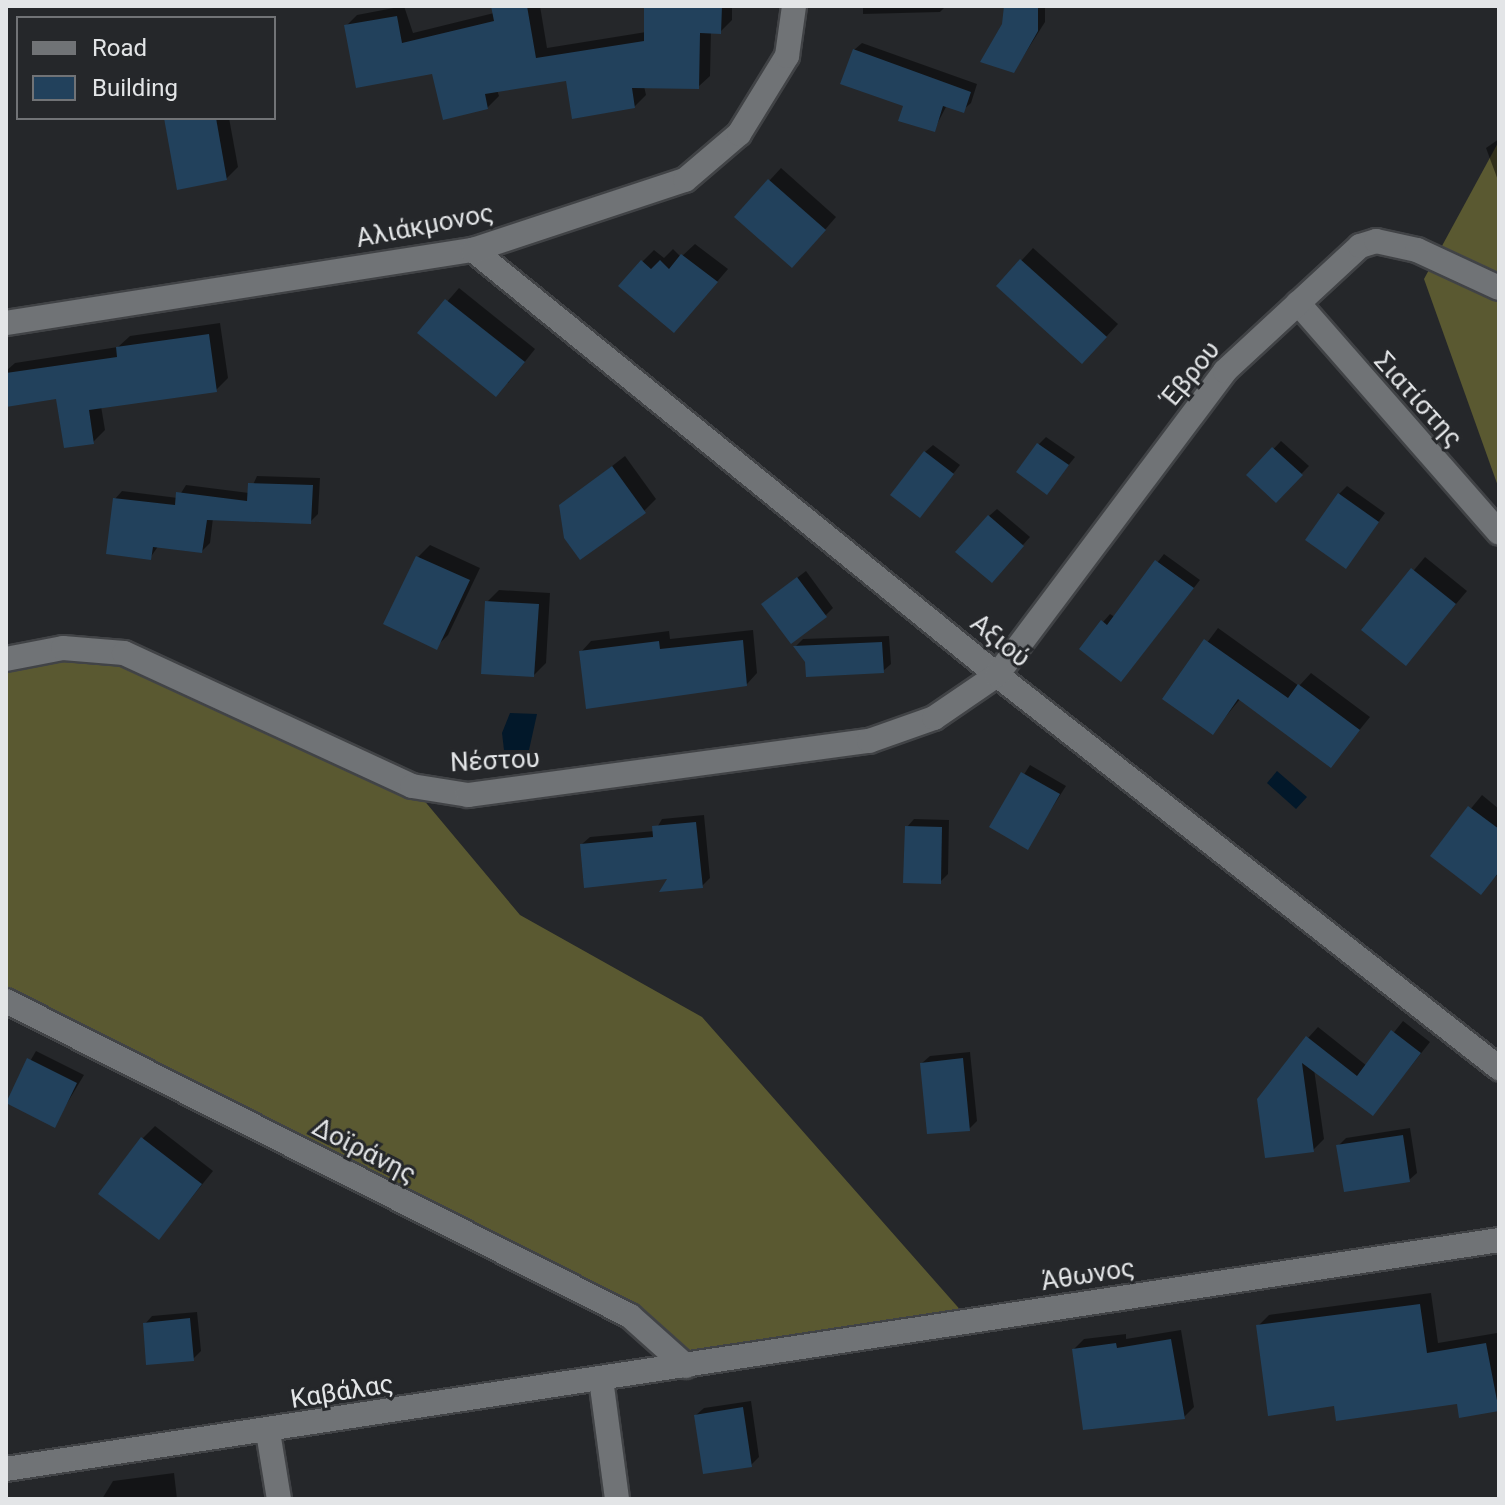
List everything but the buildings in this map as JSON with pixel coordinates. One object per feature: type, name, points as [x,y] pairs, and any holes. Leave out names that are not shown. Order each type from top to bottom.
[{"type":"street","name":"Αλιάκμονος","points":[[6,323],[473,250],[685,180],[739,134],[787,56],[794,6]]},
{"type":"street","name":"Έβρου","points":[[997,675],[1225,371],[1335,266],[1376,241],[1417,250],[1499,288]]},
{"type":"street","name":"Αξιού","points":[[473,250],[997,675],[1499,1068]]},
{"type":"street","name":"Σιατίστης","points":[[1298,303],[1499,533]]},
{"type":"street","name":"Νέστου","points":[[6,659],[76,648],[132,655],[412,786],[468,795],[869,741],[934,718],[997,675]]},
{"type":"street","name":"Δοϊράνης","points":[[6,1001],[630,1316],[686,1366]]},
{"type":"street","name":"Άθωνος","points":[[686,1366],[1499,1240]]},
{"type":"street","name":"Καβάλας","points":[[6,1469],[268,1432],[686,1366]]},
{"type":"street","points":[[601,1379],[617,1499]]},
{"type":"street","points":[[268,1432],[279,1499]]},
{"type":"shaded area","points":[[1499,141],[1499,489],[1424,279]]},
{"type":"shaded area","points":[[88,647],[412,786],[520,915],[702,1017],[971,1322],[686,1366],[630,1316],[6,1001],[6,659]]},
{"type":"water","points":[[510,713],[537,714],[529,750],[504,750],[502,733]]},
{"type":"water","points":[[1277,771],[1307,797],[1296,809],[1267,783]]}]
